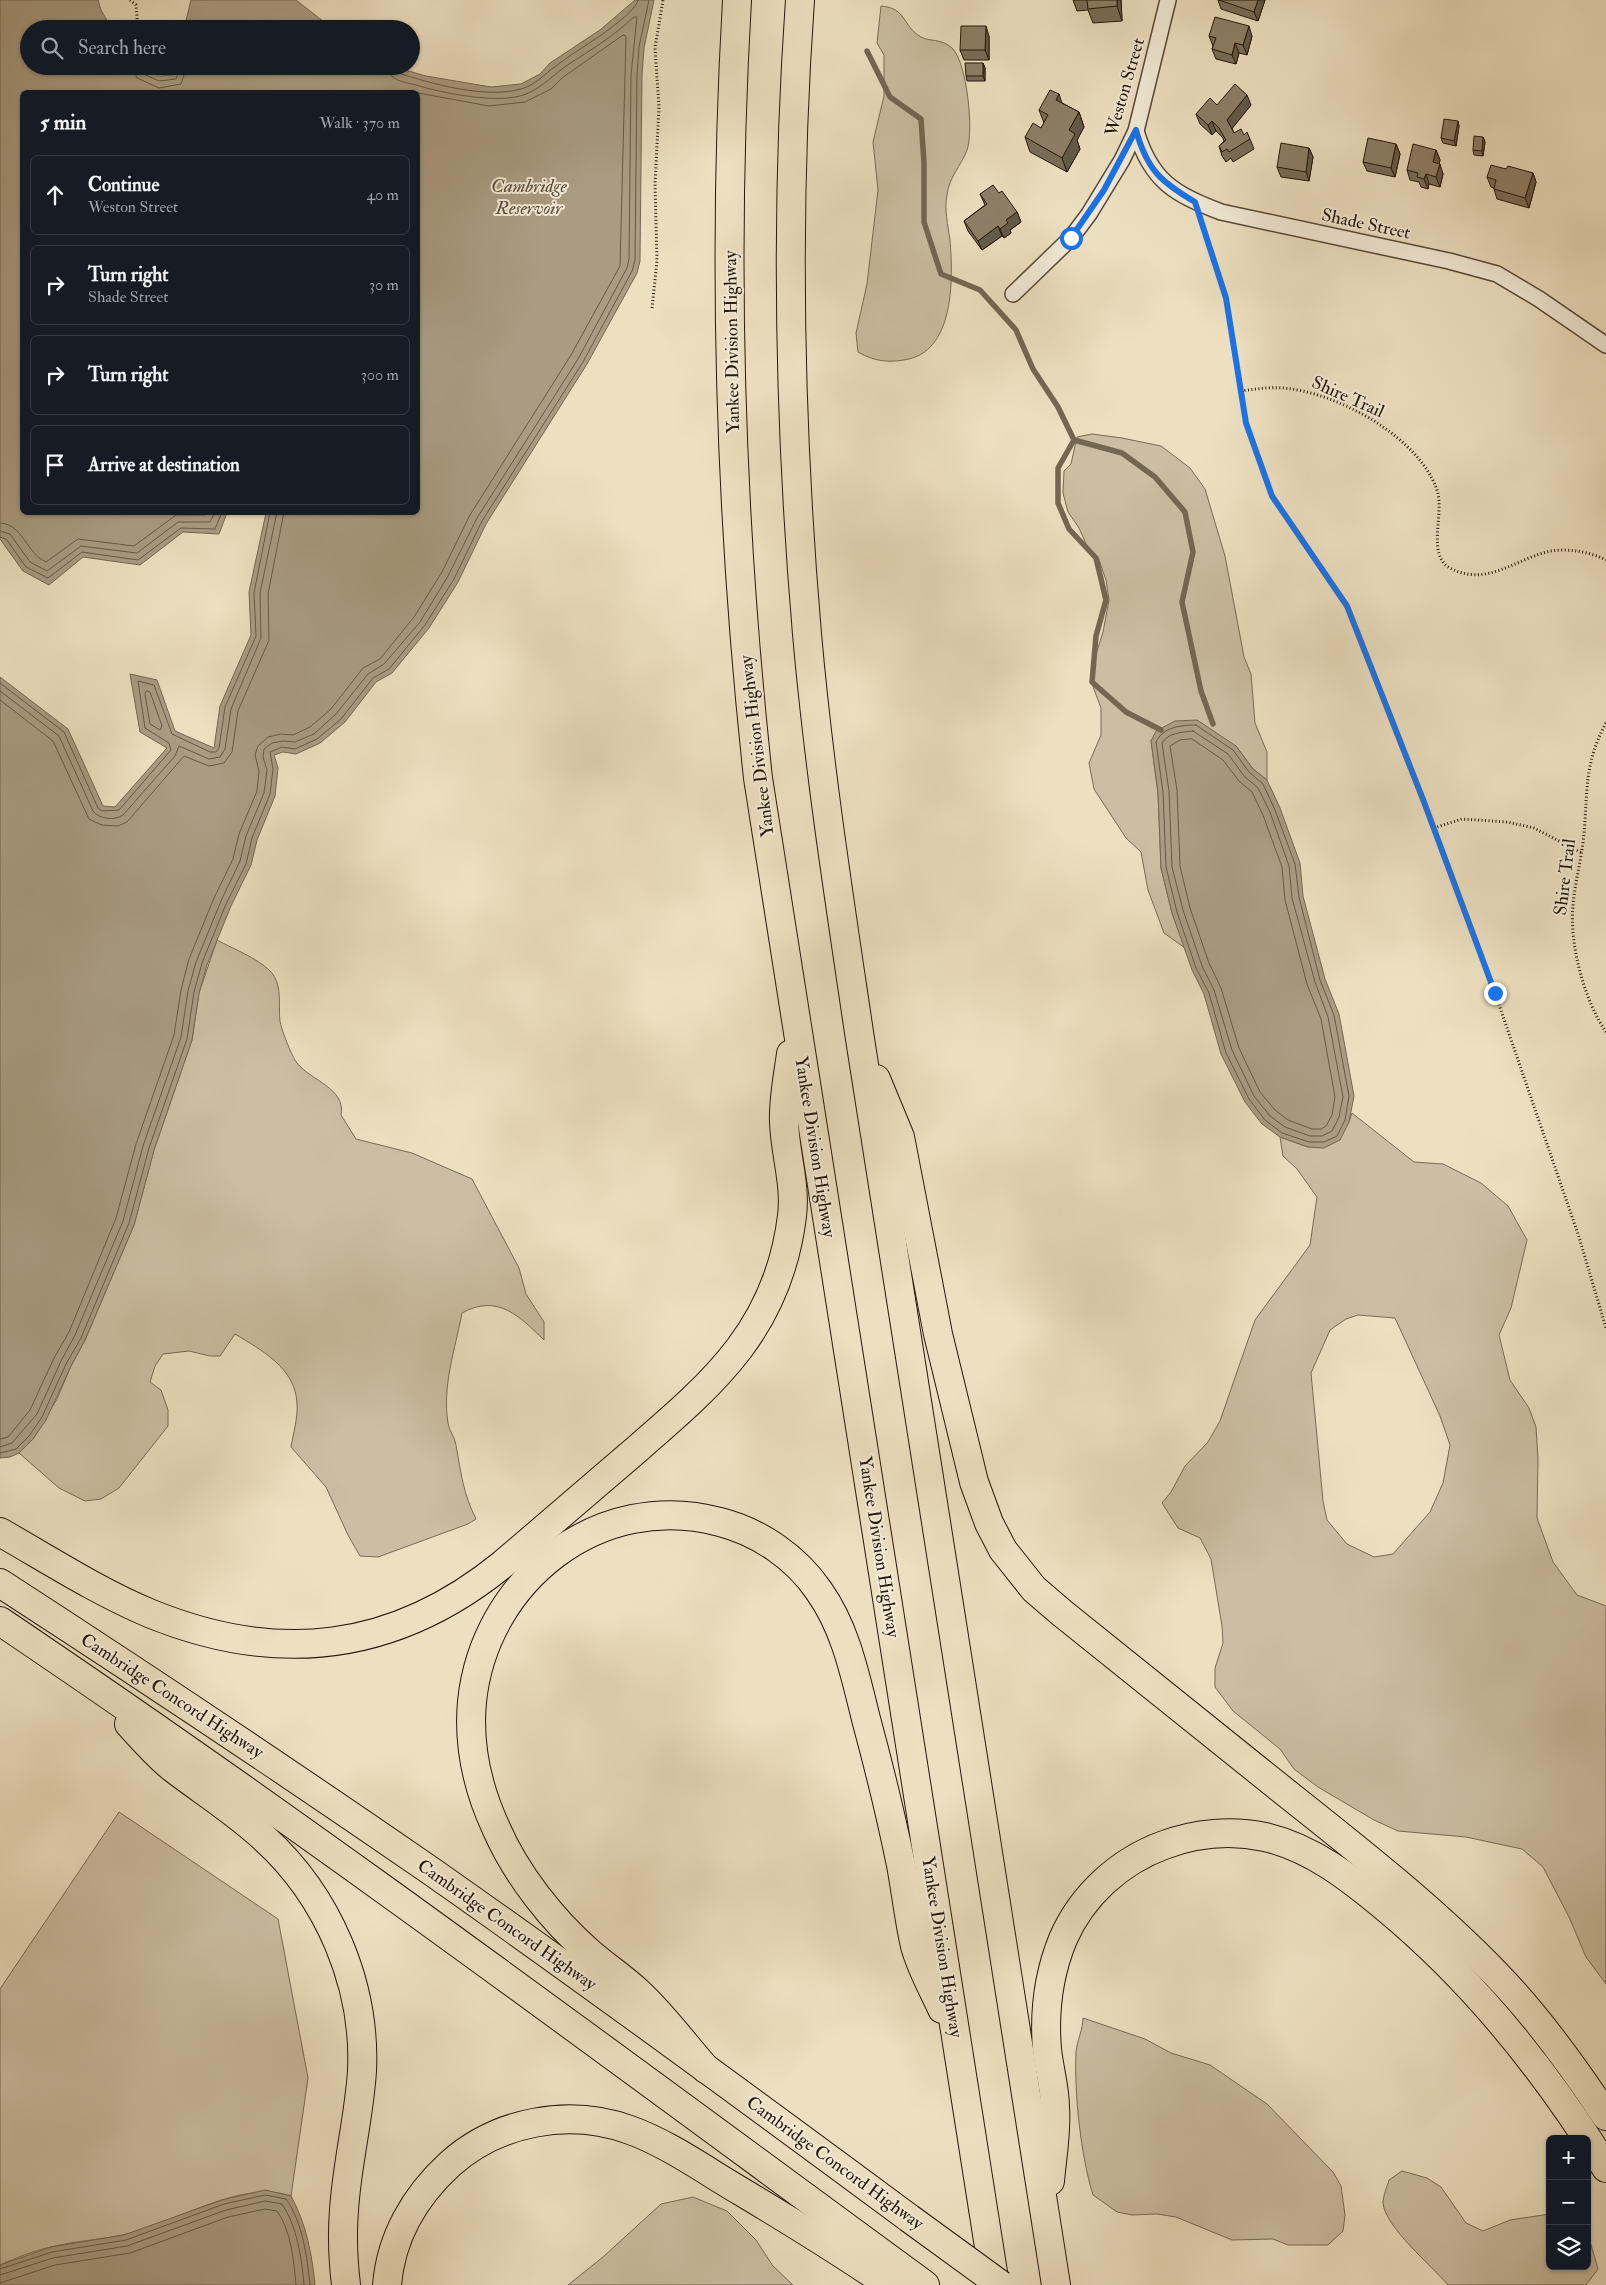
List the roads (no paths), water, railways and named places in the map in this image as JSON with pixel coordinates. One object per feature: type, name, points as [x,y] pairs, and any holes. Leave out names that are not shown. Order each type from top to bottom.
[{"type":"highway","name":"Yankee Division Highway","points":[[737,0],[730,291],[733,431],[739,570],[758,778],[995,2285]]},
{"type":"highway","points":[[800,0],[792,223],[792,361],[799,517],[808,645],[822,773],[860,1039],[1056,2285]]},
{"type":"highway","points":[[0,1532],[112,1595],[148,1612],[199,1630],[253,1641],[305,1644],[360,1638],[414,1620],[461,1595],[503,1564],[700,1395],[730,1363],[752,1332],[768,1302],[781,1267],[792,1215],[793,1184],[784,1122],[794,1015]]},
{"type":"highway","points":[[860,1039],[900,1137],[923,1263],[963,1441],[982,1503],[1003,1550],[1034,1589],[1062,1613],[1374,1862],[1441,1920],[1496,1974],[1532,2016],[1573,2068],[1606,2116]]},
{"type":"highway","points":[[706,2069],[639,1993],[588,1952],[533,1889],[510,1857],[495,1826],[478,1780],[472,1747],[472,1703],[479,1664],[496,1624],[518,1589],[548,1559],[583,1535],[612,1523],[651,1515],[675,1514],[708,1518],[756,1536],[772,1545],[798,1566],[828,1606],[848,1651],[858,1685],[890,1813],[916,1948],[958,2046]]},
{"type":"highway","name":"Cambridge Concord Highway","points":[[0,1583],[320,1795],[568,1969],[1001,2285]]},
{"type":"highway","name":"Cambridge Concord Highway","points":[[0,1621],[82,1676],[476,1954],[922,2283]]},
{"type":"highway","points":[[82,1676],[172,1768],[243,1820],[280,1853],[308,1888],[337,1941],[354,1994],[362,2057],[359,2102],[344,2208],[343,2257],[346,2285]]},
{"type":"highway","points":[[1047,2227],[1056,2108],[1047,2048],[1047,2017],[1052,1974],[1064,1938],[1090,1896],[1118,1870],[1152,1849],[1209,1834],[1245,1834],[1265,1837],[1302,1850],[1342,1874],[1393,1914],[1457,1975],[1523,2048],[1552,2087],[1606,2168]]},
{"type":"highway","points":[[387,2285],[394,2249],[406,2220],[421,2195],[443,2171],[469,2150],[490,2138],[526,2124],[558,2119],[603,2122],[646,2137],[796,2224],[889,2285]]},
{"type":"street","name":"Weston Street","points":[[1013,294],[1071,238],[1089,214],[1122,160],[1136,130],[1168,0]]},
{"type":"street","name":"Shade Street","points":[[1136,130],[1143,153],[1152,171],[1170,187],[1195,202],[1221,212],[1457,262],[1497,274],[1539,299],[1606,345]]},
{"type":"water","name":"Cambridge Reservoir","points":[[0,0],[98,0],[107,20],[20,20],[20,75],[420,74],[491,87],[521,84],[540,74],[550,63],[600,30],[635,0],[654,0],[644,48],[642,75],[640,261],[637,273],[587,364],[486,524],[458,582],[429,628],[392,673],[376,682],[345,722],[320,743],[296,754],[283,752],[274,755],[278,768],[275,796],[257,840],[251,865],[231,906],[207,965],[199,993],[192,1040],[154,1150],[134,1225],[85,1340],[46,1420],[33,1439],[19,1453],[10,1457],[0,1458],[0,677],[68,729],[103,806],[115,807],[167,748],[140,732],[130,674],[157,680],[175,731],[214,748],[220,706],[251,635],[249,592],[266,515],[420,515],[420,90],[20,90],[20,515],[226,515],[219,534],[183,532],[140,565],[83,557],[49,585],[23,571],[0,539]]},
{"type":"water","points":[[191,0],[296,0],[322,20],[186,20]]},
{"type":"water","points":[[1197,720],[1236,746],[1253,769],[1267,780],[1280,808],[1300,863],[1303,896],[1325,979],[1339,1014],[1354,1096],[1349,1122],[1340,1140],[1324,1148],[1308,1147],[1280,1137],[1262,1124],[1245,1102],[1221,1054],[1204,994],[1192,970],[1172,913],[1161,868],[1158,793],[1151,741],[1156,731],[1175,721]]},
{"type":"water","points":[[265,2190],[291,2196],[301,2217],[308,2239],[315,2285],[0,2285],[0,2265],[51,2247],[124,2235],[222,2200]]},
{"type":"waterway","points":[[867,51],[890,97],[921,119],[924,163],[924,222],[941,274],[980,290],[1016,330],[1033,369],[1058,407],[1074,440],[1058,468],[1058,503],[1069,529],[1096,558],[1106,600],[1096,636],[1092,682],[1126,712],[1161,730]]},
{"type":"waterway","points":[[1074,440],[1122,453],[1155,477],[1185,512],[1193,552],[1182,602],[1201,691],[1213,724]]}]
